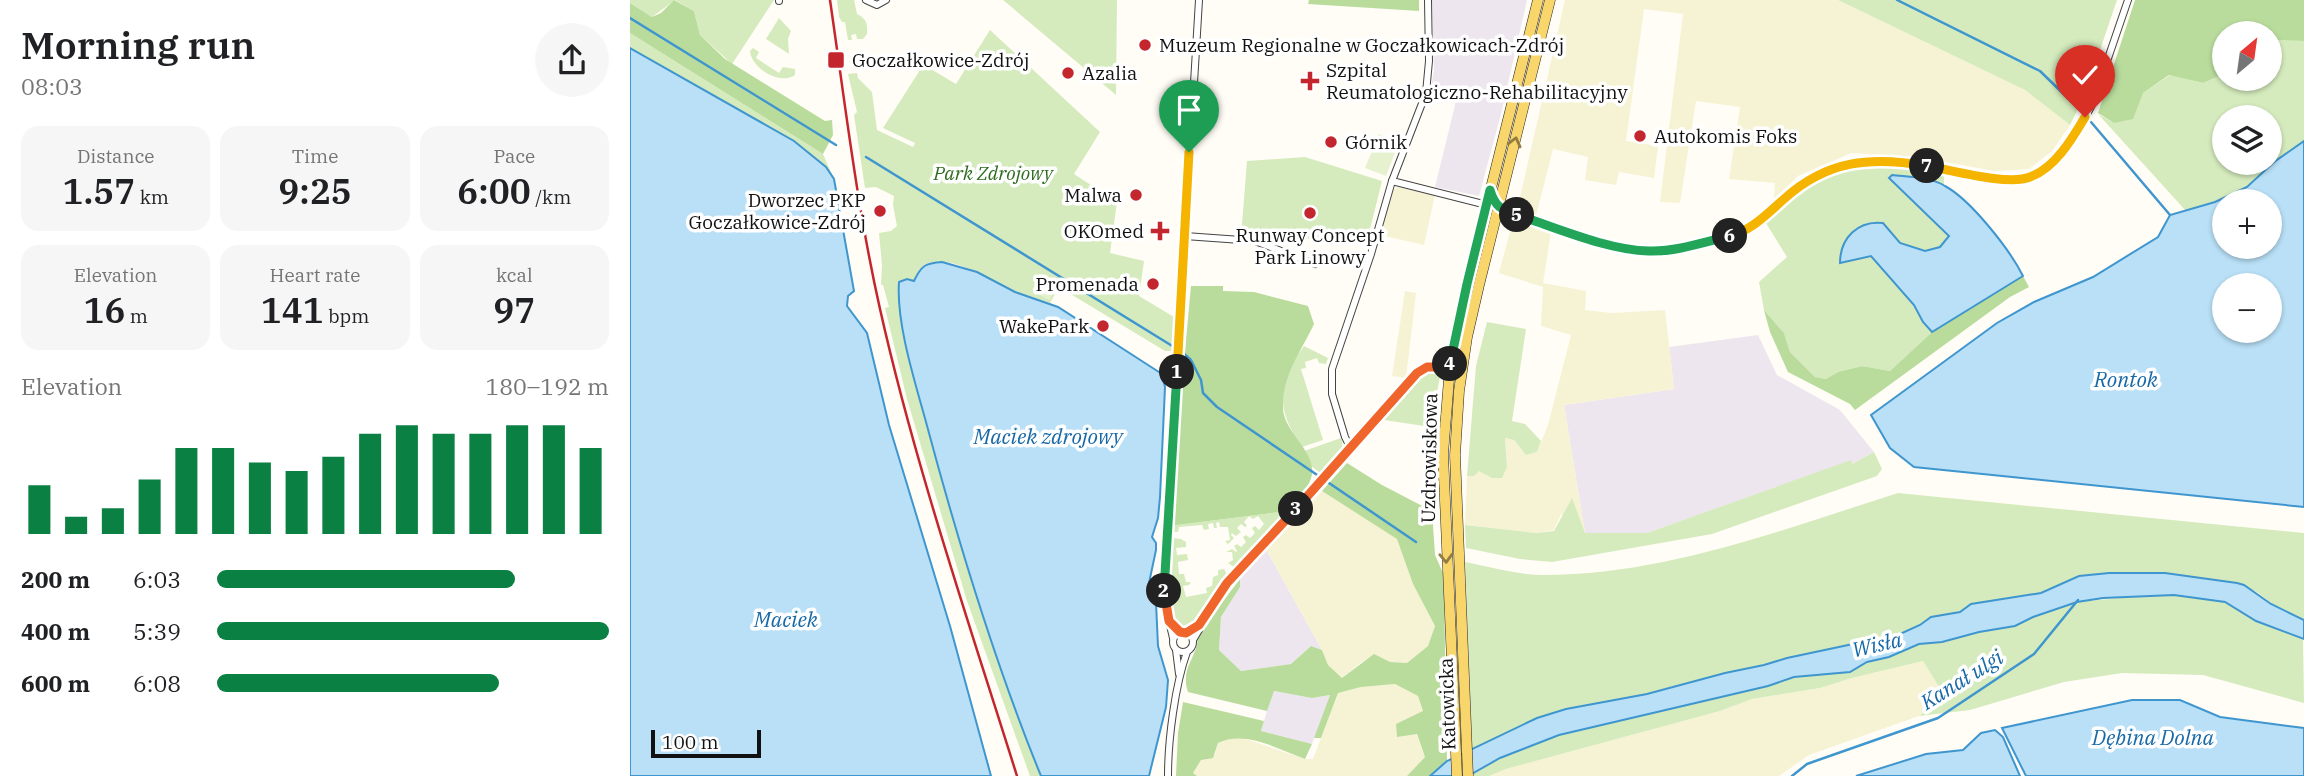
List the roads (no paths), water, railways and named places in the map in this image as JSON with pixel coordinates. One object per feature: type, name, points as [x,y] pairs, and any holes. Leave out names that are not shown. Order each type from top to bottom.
[{"type":"main road","name":"Uzdrowiskowa","points":[[1450,632],[1443,454],[1450,367],[1457,326],[1538,0]]},
{"type":"main road","name":"Uzdrowiskowa","points":[[1462,631],[1455,455],[1458,402],[1467,337],[1550,0]]},
{"type":"main road","points":[[1490,190],[1499,209]]},
{"type":"main road","name":"Katowicka","points":[[1457,776],[1462,631]]},
{"type":"main road","name":"Katowicka","points":[[1450,632],[1468,776]]},
{"type":"street","points":[[866,0],[877,5],[886,0]]},
{"type":"street","points":[[1180,676],[1164,600],[1164,580],[1199,0]]},
{"type":"street","points":[[1351,449],[1332,394],[1332,369],[1392,181],[1428,83],[1428,0]]},
{"type":"street","points":[[1499,209],[1606,243],[1657,251],[1735,235],[1752,227],[1808,180],[1857,162],[1896,161],[2003,179],[2029,178],[2052,163],[2092,105],[2127,0]]},
{"type":"street","points":[[1392,181],[1487,205]]},
{"type":"street","points":[[1185,236],[1255,241],[1315,264]]},
{"type":"street","points":[[1168,776],[1169,746],[1180,676],[1187,652],[1192,646],[1199,625],[1227,583],[1417,373],[1427,367],[1450,367]]},
{"type":"street","points":[[1169,621],[1193,640]]},
{"type":"street","points":[[1173,638],[1199,625]]},
{"type":"street","points":[[1176,650],[1187,652]]},
{"type":"water","name":"Maciek","points":[[630,48],[794,141],[826,167],[834,179],[854,291],[848,296],[847,306],[867,333],[889,425],[950,626],[991,776],[630,776]]},
{"type":"water","name":"Rontok","points":[[2304,141],[2304,507],[1914,467],[1890,448],[1871,415],[1997,323],[2034,302],[2093,277],[2158,237],[2170,215],[2212,203],[2212,259],[2282,259],[2282,189],[2243,189],[2260,175],[2282,175],[2282,156]]},
{"type":"water","points":[[1892,175],[1933,181],[1955,193],[1989,227],[2023,276],[1932,332],[1914,305],[1871,256],[1840,263],[1847,239],[1852,232],[1866,224],[1883,223],[1900,243],[1925,251],[1940,247],[1949,236],[1889,178]]},
{"type":"water","name":"Maciek zdrojowy","points":[[942,262],[977,272],[1015,292],[1058,307],[1162,374],[1165,387],[1160,497],[1158,518],[1152,537],[1156,550],[1149,583],[1151,598],[1156,603],[1158,646],[1168,680],[1166,707],[1149,776],[1041,776],[978,601],[938,467],[903,334],[899,282],[907,279],[914,281],[924,266]]},
{"type":"water","name":"Wisła","points":[[2165,573],[2244,585],[2271,604],[2304,620],[2304,639],[2256,621],[2225,602],[2174,595],[2103,598],[2077,602],[2015,626],[1942,642],[1919,644],[1889,657],[1867,662],[1850,672],[1794,677],[1768,686],[1559,735],[1500,758],[1468,776],[1430,776],[1447,761],[1537,718],[1566,709],[1647,694],[1787,658],[1900,634],[1931,617],[1960,612],[1971,604],[2041,593],[2079,576]]},
{"type":"water","name":"Dębina Dolna","points":[[2132,700],[2180,700],[2220,717],[2304,728],[2304,776],[2026,776],[2002,728]]},
{"type":"water","points":[[1995,730],[2003,737],[2020,776],[1856,776],[1926,754],[1963,750],[1981,733]]},
{"type":"waterway","points":[[1897,0],[2040,71],[2081,111]]},
{"type":"waterway","points":[[630,18],[836,145]]},
{"type":"waterway","points":[[2091,122],[2170,215]]},
{"type":"waterway","points":[[866,157],[1182,352],[1191,360],[1201,380],[1203,393],[1217,407],[1416,542]]},
{"type":"waterway","name":"Kanał ulgi","points":[[1792,776],[1807,764],[1938,718],[2034,654],[2078,600]]},
{"type":"railway","points":[[830,0],[865,232],[894,368],[944,544],[1017,776]]},
{"type":"place","name":"Muzeum Regionalne w Goczałkowicach-Zdrój","points":[[1145,45]]},
{"type":"place","name":"Goczałkowice-Zdrój","points":[[836,60]]},
{"type":"place","name":"Azalia","points":[[1068,73]]},
{"type":"place","name":"Szpital Reumatologiczno-Rehabilitacyjny","points":[[1310,81]]},
{"type":"place","name":"Autokomis Foks","points":[[1640,136]]},
{"type":"place","name":"Górnik","points":[[1331,142]]},
{"type":"place","name":"Malwa","points":[[1136,195]]},
{"type":"place","name":"Dworzec PKP Goczałkowice-Zdrój","points":[[880,211]]},
{"type":"place","name":"Runway Concept Park Linowy","points":[[1310,213]]},
{"type":"place","name":"OKOmed","points":[[1160,231]]},
{"type":"place","name":"Promenada","points":[[1153,284]]},
{"type":"place","name":"WakePark","points":[[1103,326]]},
{"type":"park label","name":"Park Zdrojowy","points":[[993,173]]}]
